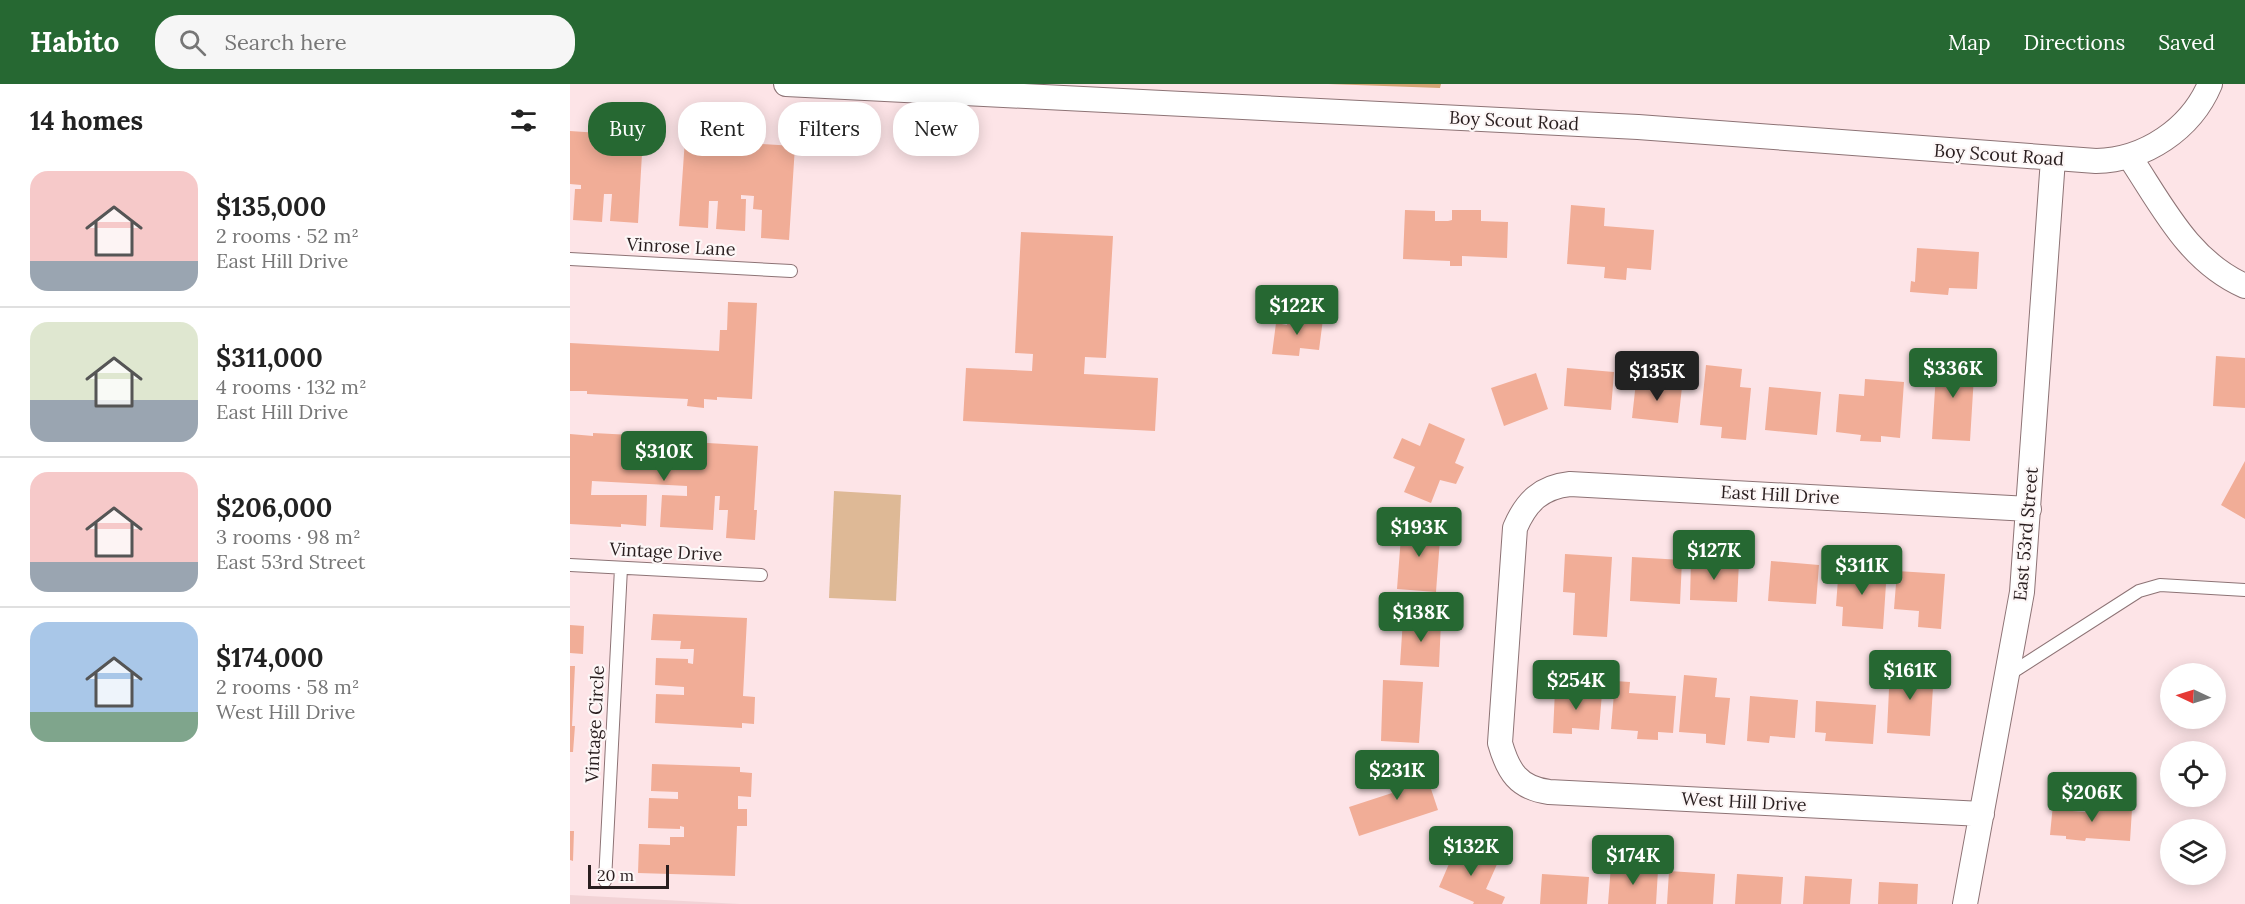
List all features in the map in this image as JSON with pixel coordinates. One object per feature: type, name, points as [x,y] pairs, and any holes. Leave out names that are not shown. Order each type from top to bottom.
[{"type":"street","name":"Boy Scout Road","points":[[786,84],[1638,127],[2053,159],[2106,161],[2129,156],[2154,146],[2176,130],[2203,100],[2210,84]]},
{"type":"street","points":[[2129,156],[2189,245],[2212,267],[2245,286]]},
{"type":"street","name":"East 53rd Street","points":[[1965,904],[2022,592],[2053,159]]},
{"type":"street","name":"East Hill Drive","points":[[1512,772],[1504,761],[1500,743],[1515,528],[1523,511],[1534,497],[1545,490],[1558,485],[1576,484],[2029,509]]},
{"type":"street","name":"West Hill Drive","points":[[1512,772],[1525,784],[1549,792],[1982,814]]},
{"type":"lane","name":"Vinrose Lane","points":[[570,259],[791,271]]},
{"type":"lane","name":"Vintage Drive","points":[[570,566],[761,575]]},
{"type":"lane","name":"Vintage Circle","points":[[605,881],[621,568]]},
{"type":"lane","points":[[2007,675],[2139,591],[2160,585],[2245,590]]},
{"type":"shaded area","points":[[1328,84],[1441,84],[1440,88]]},
{"type":"shaded area","points":[[834,491],[901,495],[896,601],[829,598]]},
{"type":"shaded area","points":[[570,895],[740,904],[570,904]]},
{"type":"building","points":[[570,131],[588,132],[588,156],[642,156],[638,223],[610,221],[612,194],[604,194],[602,222],[573,220],[575,189],[581,189],[581,185],[570,184]]},
{"type":"building","points":[[766,144],[778,145],[778,156],[794,156],[789,240],[761,238],[762,210],[753,209],[754,196],[741,195],[741,199],[746,199],[745,231],[716,229],[718,201],[709,201],[708,228],[679,226],[684,156],[766,156]]},
{"type":"building","points":[[1571,205],[1605,208],[1604,226],[1654,230],[1651,270],[1627,268],[1626,280],[1604,278],[1605,267],[1567,264]]},
{"type":"building","points":[[1405,210],[1435,211],[1435,221],[1448,221],[1452,220],[1452,210],[1481,210],[1481,221],[1508,222],[1507,258],[1462,256],[1462,266],[1450,266],[1450,261],[1403,259]]},
{"type":"building","points":[[1021,232],[1113,236],[1106,358],[1085,357],[1084,374],[1158,378],[1155,431],[963,421],[966,368],[1032,371],[1033,354],[1015,353]]},
{"type":"building","points":[[1917,248],[1979,252],[1977,289],[1949,288],[1948,295],[1910,292],[1911,281],[1915,282]]},
{"type":"building","points":[[728,302],[757,303],[752,399],[717,397],[717,400],[704,399],[704,408],[687,406],[688,399],[587,394],[587,391],[570,391],[570,343],[719,351],[720,330],[727,330]]},
{"type":"building","points":[[1288,315],[1323,319],[1319,350],[1300,348],[1299,356],[1272,354],[1276,323],[1287,325]]},
{"type":"building","points":[[1937,356],[1975,359],[1970,441],[1932,439]]},
{"type":"building","points":[[2216,356],[2245,358],[2245,408],[2213,406]]},
{"type":"building","points":[[1706,365],[1742,369],[1740,387],[1751,388],[1746,440],[1721,438],[1722,427],[1700,425]]},
{"type":"building","points":[[1567,368],[1614,372],[1611,410],[1564,406]]},
{"type":"building","points":[[1536,373],[1548,409],[1504,426],[1491,388]]},
{"type":"building","points":[[1865,379],[1904,382],[1900,438],[1881,436],[1881,442],[1860,441],[1861,435],[1836,432],[1839,394],[1864,396]]},
{"type":"building","points":[[1636,382],[1682,387],[1678,423],[1632,418]]},
{"type":"building","points":[[1769,387],[1821,392],[1817,435],[1765,430]]},
{"type":"building","points":[[1429,423],[1465,439],[1455,463],[1464,467],[1456,484],[1440,480],[1431,503],[1404,492],[1415,467],[1393,458],[1402,438],[1420,446]]},
{"type":"building","points":[[593,433],[690,438],[691,442],[758,446],[754,510],[757,510],[755,540],[726,538],[728,510],[719,510],[720,496],[715,496],[713,530],[660,527],[662,495],[687,496],[687,486],[592,481],[591,495],[647,495],[646,526],[570,524],[570,434],[593,436]]},
{"type":"building","points":[[2245,461],[2245,519],[2221,505]]},
{"type":"building","points":[[1402,523],[1441,526],[1436,592],[1397,589]]},
{"type":"building","points":[[1565,554],[1612,557],[1607,637],[1573,635],[1575,593],[1563,592]]},
{"type":"building","points":[[1632,557],[1682,560],[1680,604],[1630,601]]},
{"type":"building","points":[[1691,560],[1739,562],[1737,602],[1690,600]]},
{"type":"building","points":[[1771,561],[1819,565],[1816,604],[1768,601]]},
{"type":"building","points":[[1839,565],[1887,569],[1883,629],[1842,626],[1843,607],[1836,606]]},
{"type":"building","points":[[1897,571],[1945,574],[1941,629],[1918,627],[1919,611],[1894,609]]},
{"type":"building","points":[[653,614],[747,618],[743,696],[755,697],[754,724],[742,723],[742,728],[655,723],[656,694],[684,695],[684,687],[655,685],[656,658],[688,659],[688,663],[693,664],[694,649],[680,649],[681,641],[651,640]]},
{"type":"building","points":[[1403,619],[1441,621],[1439,667],[1400,665]]},
{"type":"building","points":[[570,625],[584,626],[583,654],[570,653]]},
{"type":"building","points":[[570,666],[575,666],[573,752],[570,752]]},
{"type":"building","points":[[1890,667],[1934,670],[1930,736],[1887,733]]},
{"type":"building","points":[[1684,675],[1717,678],[1715,697],[1730,698],[1725,745],[1706,743],[1706,734],[1679,732]]},
{"type":"building","points":[[1383,680],[1423,682],[1419,743],[1381,741]]},
{"type":"building","points":[[1615,681],[1630,682],[1629,693],[1676,696],[1673,733],[1658,732],[1658,740],[1637,739],[1638,731],[1611,729]]},
{"type":"building","points":[[1555,690],[1602,693],[1599,730],[1572,728],[1572,734],[1553,733]]},
{"type":"building","points":[[1750,696],[1798,700],[1795,738],[1770,736],[1769,743],[1747,741]]},
{"type":"building","points":[[1816,701],[1876,705],[1873,744],[1825,741],[1826,733],[1815,732]]},
{"type":"building","points":[[1422,762],[1438,810],[1359,836],[1349,807],[1392,793],[1386,774]]},
{"type":"building","points":[[652,764],[740,767],[740,772],[752,773],[751,797],[738,796],[738,809],[747,809],[747,826],[737,826],[735,876],[638,873],[639,844],[670,845],[670,837],[684,837],[684,827],[680,826],[680,829],[648,828],[649,798],[678,799],[678,792],[651,791]]},
{"type":"building","points":[[2053,804],[2073,806],[2072,811],[2086,812],[2087,806],[2132,809],[2130,841],[2086,838],[2085,841],[2050,835]]},
{"type":"building","points":[[570,831],[574,831],[573,861],[570,860]]},
{"type":"building","points":[[1458,843],[1498,862],[1486,889],[1505,897],[1502,904],[1473,904],[1474,902],[1439,887]]},
{"type":"building","points":[[1611,865],[1658,870],[1656,904],[1608,904]]},
{"type":"building","points":[[1669,871],[1715,874],[1713,904],[1667,904]]},
{"type":"building","points":[[1542,874],[1589,877],[1587,904],[1540,904]]},
{"type":"building","points":[[1737,874],[1783,877],[1781,904],[1735,904]]},
{"type":"building","points":[[1805,876],[1852,879],[1850,904],[1803,904]]},
{"type":"building","points":[[1879,882],[1918,884],[1917,904],[1878,904]]}]
